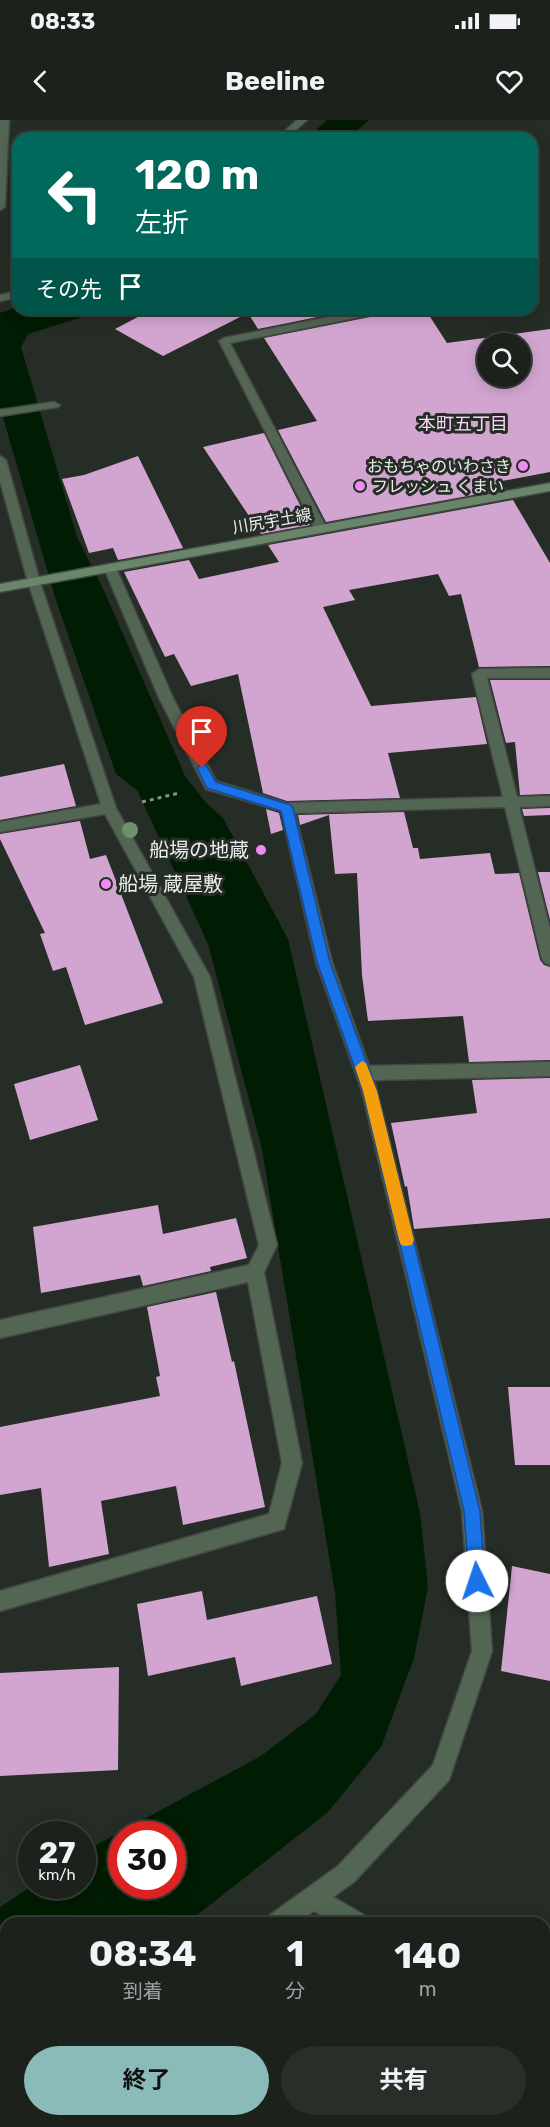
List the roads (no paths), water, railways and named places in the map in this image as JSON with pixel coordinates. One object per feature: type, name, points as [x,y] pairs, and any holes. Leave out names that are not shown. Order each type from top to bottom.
[{"type":"main road","name":"川尻宇土線","points":[[0,588],[550,488]]},
{"type":"street","points":[[0,207],[4,120]]},
{"type":"street","points":[[289,132],[302,120]]},
{"type":"street","points":[[321,529],[224,341],[355,315]]},
{"type":"street","points":[[0,413],[54,405]]},
{"type":"street","points":[[0,460],[109,808],[202,977],[268,1245],[255,1272],[292,1463],[277,1522],[0,1601]]},
{"type":"street","points":[[104,569],[211,785],[287,808],[550,801]]},
{"type":"street","points":[[550,673],[479,674],[550,959]]},
{"type":"street","points":[[0,827],[109,808]]},
{"type":"street","points":[[286,1917],[346,1875],[441,1772],[482,1651],[472,1511],[373,1102],[324,962],[287,808]]},
{"type":"street","points":[[364,1073],[550,1069]]},
{"type":"street","points":[[0,1329],[255,1272]]},
{"type":"street","points":[[313,1898],[346,1917]]},
{"type":"place","name":"おもちゃのいわさき","points":[[523,466]]},
{"type":"place","name":"フレッシュ くまい","points":[[360,486]]},
{"type":"place","name":"船場の地蔵","points":[[261,850]]},
{"type":"place","name":"船場 蔵屋敷","points":[[106,884]]},
{"type":"district","name":"本町五丁目","points":[[463,424]]}]
